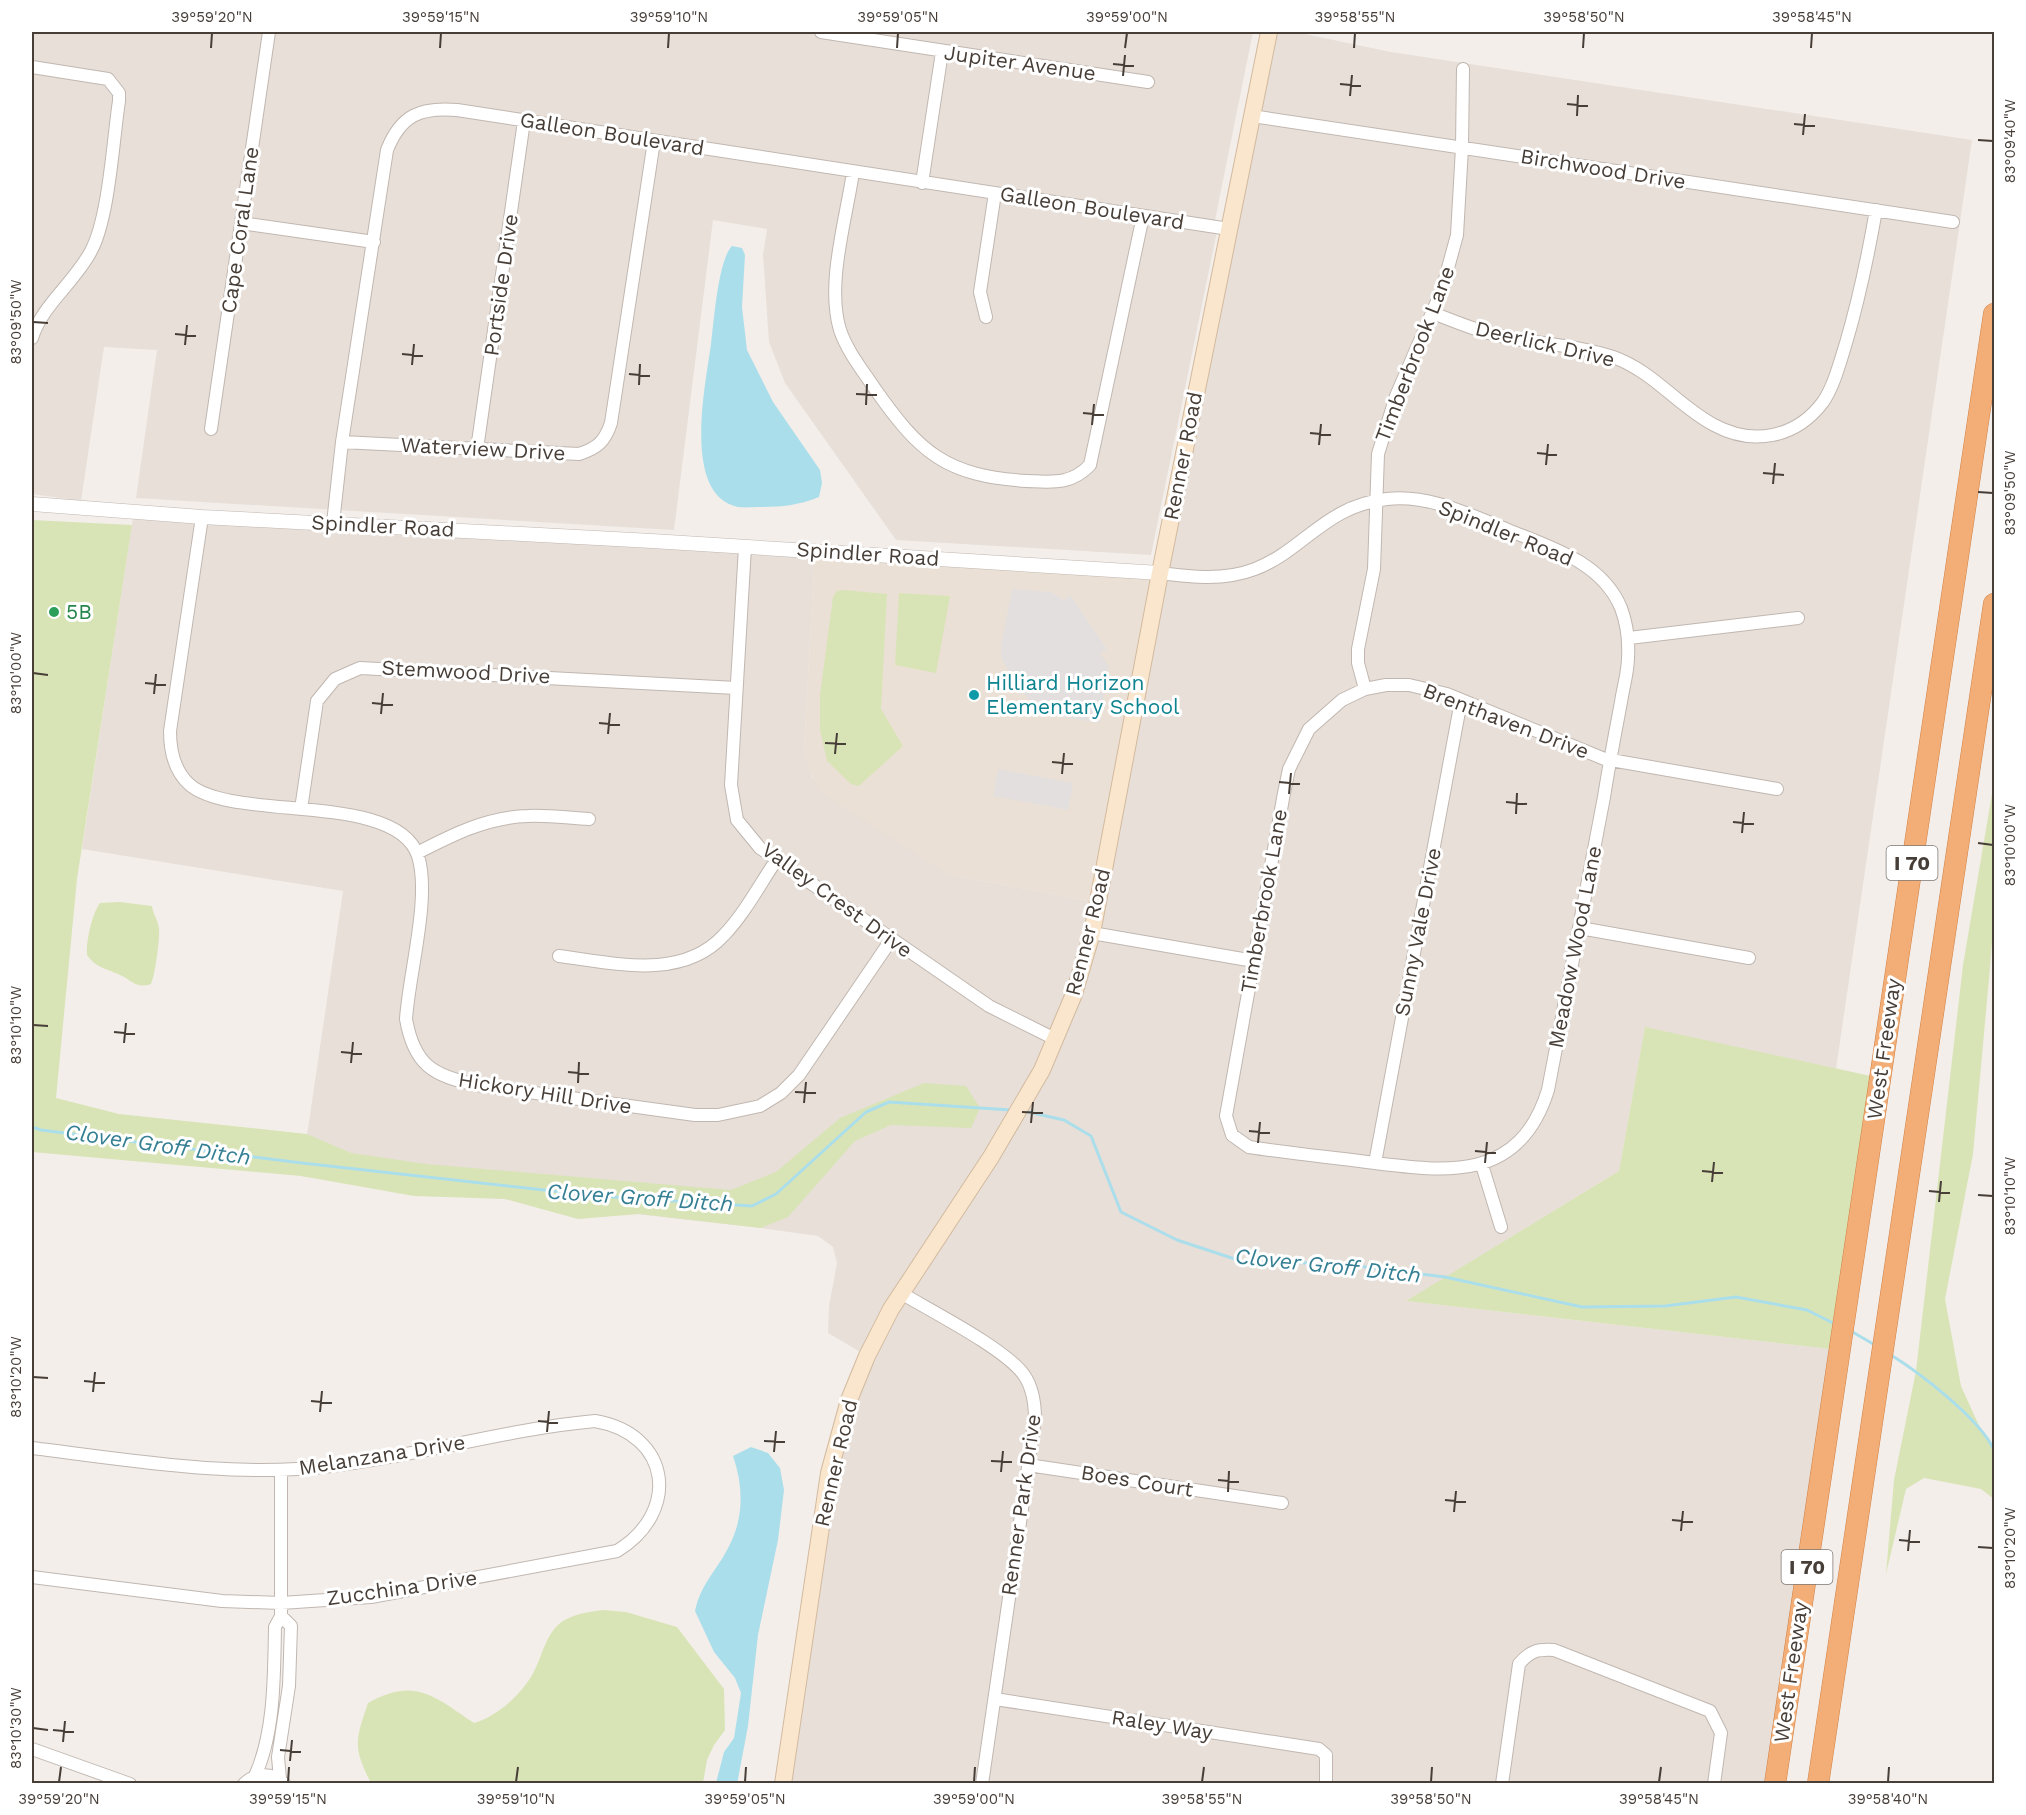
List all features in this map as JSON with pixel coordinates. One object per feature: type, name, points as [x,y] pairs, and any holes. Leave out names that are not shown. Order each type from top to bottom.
[{"type":"highway","name":"West Freeway","points":[[1775,1784],[1995,314]]},
{"type":"highway","name":"West Freeway","points":[[1818,1784],[1995,604]]},
{"type":"main road","name":"Renner Road","points":[[783,1784],[829,1473],[858,1378],[882,1325],[1008,1129],[1042,1070],[1074,994],[1092,933],[1160,573],[1269,32]]},
{"type":"street","name":"Cape Coral Lane","points":[[211,429],[269,32]]},
{"type":"street","name":"Jupiter Avenue","points":[[821,32],[1148,82]]},
{"type":"street","points":[[922,183],[942,52]]},
{"type":"street","points":[[32,67],[100,76],[115,85],[119,101],[102,220],[93,249],[47,310],[32,338]]},
{"type":"street","name":"Timberbrook Lane","points":[[1376,1163],[1249,1147],[1232,1135],[1226,1116],[1289,769],[1309,729],[1342,700],[1365,689],[1358,663],[1358,649],[1374,569],[1376,469],[1381,438],[1396,396],[1442,290],[1457,235],[1462,148],[1463,69]]},
{"type":"street","name":"Galleon Boulevard","points":[[333,523],[342,442],[387,150],[402,123],[428,110],[442,109],[524,121],[1229,229]]},
{"type":"street","name":"Birchwood Drive","points":[[1252,116],[1953,222]]},
{"type":"street","name":"Portside Drive","points":[[477,449],[524,121]]},
{"type":"street","name":"Waterview Drive","points":[[342,442],[579,454],[595,449],[606,438],[611,423],[654,141]]},
{"type":"street","points":[[853,172],[834,293],[841,333],[861,368],[903,428],[923,447],[945,463],[969,473],[997,479],[1056,482],[1079,476],[1090,465],[1095,452],[1143,216]]},
{"type":"street","points":[[986,317],[980,292],[995,194]]},
{"type":"street","name":"Deerlick Drive","points":[[1433,313],[1483,332],[1569,346],[1613,357],[1641,371],[1714,425],[1747,438],[1775,436],[1799,426],[1823,402],[1835,375],[1863,286],[1876,210]]},
{"type":"street","points":[[241,222],[374,242]]},
{"type":"street","name":"Spindler Road","points":[[32,504],[202,517],[745,547],[1160,573],[1207,578],[1254,570],[1341,512],[1376,501],[1411,499],[1440,504],[1558,551],[1589,568],[1602,580],[1620,607],[1629,638]]},
{"type":"street","points":[[202,517],[170,731],[174,760],[180,773],[203,793],[368,818],[397,831],[417,854],[454,834],[482,824],[526,816],[589,819]]},
{"type":"street","name":"Valley Crest Drive","points":[[745,547],[731,785],[737,820],[760,848],[891,940],[989,1006],[1055,1039]]},
{"type":"street","points":[[1629,638],[1798,618]]},
{"type":"street","name":"Meadow Wood Lane","points":[[1482,1165],[1516,1145],[1542,1110],[1548,1090],[1611,760],[1628,660],[1629,638]]},
{"type":"street","name":"Stemwood Drive","points":[[301,809],[317,701],[335,679],[360,668],[736,687]]},
{"type":"street","name":"Brenthaven Drive","points":[[1365,689],[1386,684],[1409,685],[1461,701],[1611,760],[1777,789]]},
{"type":"street","name":"Sunny Vale Drive","points":[[1376,1163],[1461,701]]},
{"type":"street","name":"Hickory Hill Drive","points":[[417,854],[423,889],[408,985],[406,1019],[409,1039],[417,1057],[432,1071],[449,1080],[695,1115],[718,1115],[760,1106],[781,1093],[799,1074],[891,940]]},
{"type":"street","points":[[559,956],[658,966],[694,956],[710,948],[725,934],[777,860]]},
{"type":"street","points":[[1580,928],[1749,958]]},
{"type":"street","points":[[1092,933],[1254,962]]},
{"type":"street","points":[[1376,1163],[1440,1170],[1482,1165],[1501,1227]]},
{"type":"street","name":"Renner Park Drive","points":[[902,1293],[1008,1358],[1024,1375],[1034,1396],[1035,1407],[1028,1465],[982,1784]]},
{"type":"street","name":"Melanzana Drive","points":[[32,1448],[222,1470],[281,1470],[366,1461],[595,1420],[616,1424],[633,1434],[650,1451]]},
{"type":"street","name":"Zucchina Drive","points":[[32,1577],[281,1610],[371,1597],[617,1551],[643,1531],[654,1515],[659,1498],[659,1481],[650,1451]]},
{"type":"street","name":"Boes Court","points":[[1028,1465],[1282,1503]]},
{"type":"street","points":[[255,1776],[263,1755],[268,1724],[275,1627],[281,1610],[281,1470]]},
{"type":"street","points":[[244,1784],[255,1776],[264,1775],[282,1781],[278,1757],[292,1660],[291,1626],[281,1610]]},
{"type":"street","points":[[1502,1784],[1519,1664],[1529,1652],[1539,1649],[1554,1650],[1710,1711],[1718,1722],[1721,1733],[1714,1784]]},
{"type":"street","name":"Raley Way","points":[[995,1699],[1319,1749],[1326,1755],[1326,1784]]},
{"type":"street","points":[[32,1749],[130,1784]]},
{"type":"shaded area","points":[[32,32],[1253,32],[1213,230],[1217,231],[1151,555],[896,540],[785,383],[769,342],[763,255],[767,229],[713,220],[674,530],[136,498],[157,350],[104,347],[81,501],[32,494]]},
{"type":"shaded area","points":[[1269,32],[1295,32],[1391,52],[1972,140],[1836,1069],[1645,1028],[1619,1171],[1407,1301],[1839,1350],[1772,1783],[783,1783],[823,1512],[867,1356],[828,1333],[829,1306],[837,1263],[833,1247],[818,1236],[761,1228],[301,1176],[343,891],[82,849],[134,511],[815,550],[804,751],[812,777],[947,874],[1098,903]]},
{"type":"shaded area","points":[[815,550],[1160,573],[1098,903],[947,874],[818,788],[804,751]]},
{"type":"shaded area","points":[[1012,589],[1051,592],[1064,600],[1070,595],[1107,649],[1100,653],[1109,667],[1099,723],[1051,715],[1034,707],[1007,669],[1001,656],[1001,646]]},
{"type":"shaded area","points":[[998,769],[1073,783],[1068,810],[993,796]]},
{"type":"green space","points":[[32,520],[132,525],[77,879],[56,1098],[119,1114],[307,1134],[351,1153],[426,1164],[731,1190],[776,1172],[840,1118],[924,1083],[966,1086],[980,1108],[971,1128],[891,1125],[855,1141],[788,1217],[761,1228],[639,1214],[578,1219],[505,1199],[414,1196],[301,1176],[32,1152]]},
{"type":"green space","points":[[837,591],[887,594],[881,709],[903,746],[859,786],[851,784],[827,761],[820,730],[820,695],[833,597]]},
{"type":"green space","points":[[899,593],[950,596],[936,673],[895,665]]},
{"type":"green space","points":[[1994,782],[1994,917],[1973,1154],[1945,1299],[1961,1386],[1981,1430],[1994,1450],[1994,1499],[1981,1489],[1924,1478],[1906,1489],[1886,1574],[1894,1480],[1916,1371],[1963,965]]},
{"type":"green space","points":[[120,902],[152,906],[159,935],[156,966],[151,984],[142,986],[135,984],[98,965],[87,955],[90,928],[100,903]]},
{"type":"green space","points":[[1645,1027],[1880,1078],[1839,1350],[1406,1301],[1619,1171]]},
{"type":"green space","points":[[603,1610],[626,1612],[677,1627],[724,1689],[725,1730],[707,1760],[703,1783],[545,1784],[506,1781],[500,1784],[371,1783],[361,1761],[358,1744],[360,1727],[368,1703],[384,1695],[399,1691],[412,1691],[436,1698],[474,1723],[483,1720],[511,1701],[526,1684],[548,1638],[559,1624],[574,1616]]},
{"type":"water","points":[[732,246],[742,248],[745,255],[742,307],[747,350],[773,402],[820,470],[822,483],[819,497],[805,502],[777,507],[738,507],[720,498],[709,482],[703,460],[702,410],[720,277],[727,253]]},
{"type":"water","points":[[751,1447],[768,1453],[780,1468],[784,1490],[778,1540],[758,1635],[748,1726],[738,1779],[737,1783],[716,1783],[724,1752],[734,1738],[741,1693],[735,1678],[714,1652],[695,1611],[708,1579],[727,1550],[737,1527],[740,1492],[733,1456]]},
{"type":"waterway","name":"Clover Groff Ditch","points":[[32,1127],[302,1163],[598,1196],[752,1206],[776,1194],[866,1112],[889,1102],[1011,1110]]},
{"type":"waterway","name":"Clover Groff Ditch","points":[[1024,1111],[1064,1120],[1091,1136],[1121,1212],[1177,1240],[1241,1261],[1341,1264],[1445,1277],[1582,1307],[1665,1306],[1736,1297],[1807,1310],[1835,1324]]},
{"type":"waterway","name":"Clover Groff Ditch","points":[[1849,1330],[1875,1345]]},
{"type":"waterway","name":"Clover Groff Ditch","points":[[1891,1355],[1933,1385],[1963,1411],[1987,1438],[1994,1450]]},
{"type":"place","name":"5B","points":[[54,612]]},
{"type":"place","name":"Hilliard Horizon Elementary School","points":[[974,695]]}]
